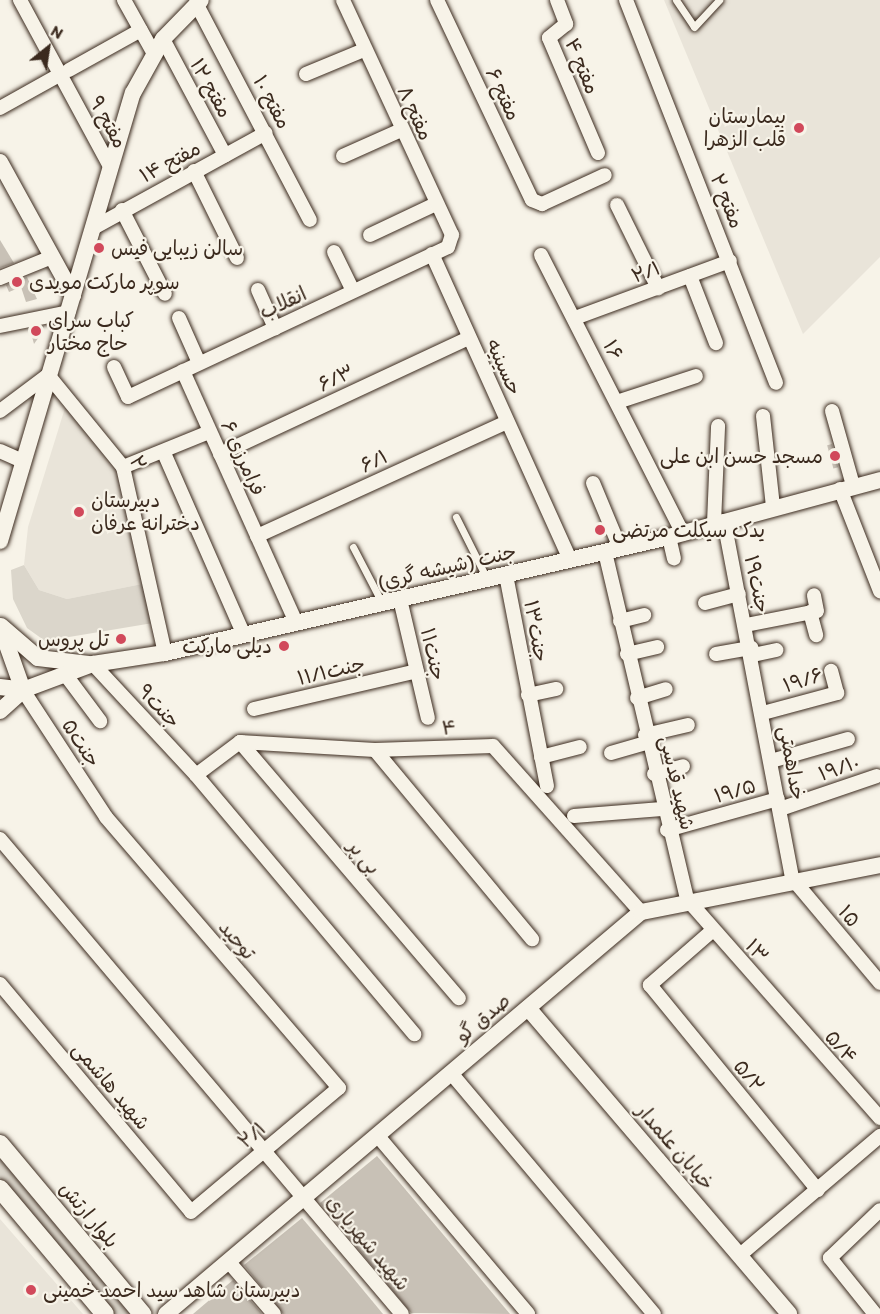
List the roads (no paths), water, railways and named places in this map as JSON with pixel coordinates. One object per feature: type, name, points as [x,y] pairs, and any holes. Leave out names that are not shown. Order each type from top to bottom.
[{"type":"main road","name":"بلوار ارتش","points":[[0,1144],[142,1314]]},
{"type":"main road","points":[[0,1189],[105,1314]]},
{"type":"street","name":"مفتح ۹","points":[[20,0],[64,73],[111,168]]},
{"type":"street","name":"مفتح ۱۲","points":[[124,0],[141,30],[159,47],[225,155]]},
{"type":"street","name":"مفتح ۸","points":[[343,0],[452,241]]},
{"type":"street","name":"مفتح ۶","points":[[437,0],[536,203],[604,175]]},
{"type":"street","name":"مفتح ۴","points":[[557,0],[566,24],[549,38],[598,153]]},
{"type":"street","name":"مفتح ۲","points":[[626,0],[776,383]]},
{"type":"street","points":[[0,547],[22,461],[69,312],[72,295],[133,93],[159,47],[193,3]]},
{"type":"street","name":"مفتح ۱۰","points":[[193,3],[266,133],[310,220]]},
{"type":"street","points":[[0,108],[141,30]]},
{"type":"street","points":[[306,74],[364,50]]},
{"type":"street","points":[[343,156],[401,130]]},
{"type":"street","name":"مفتح ۱۴","points":[[93,228],[122,210],[266,133]]},
{"type":"street","points":[[1,166],[72,295]]},
{"type":"street","points":[[194,171],[237,258]]},
{"type":"street","points":[[370,235],[436,204]]},
{"type":"street","points":[[617,205],[658,288]]},
{"type":"street","points":[[122,210],[165,294]]},
{"type":"street","name":"انقلاب","points":[[114,367],[128,397],[432,254],[452,241]]},
{"type":"street","points":[[334,252],[353,291]]},
{"type":"street","name":"حسینیه","points":[[432,254],[570,560]]},
{"type":"street","name":"۱۶","points":[[541,255],[648,464],[676,535],[674,558]]},
{"type":"street","points":[[0,278],[51,257]]},
{"type":"street","name":"۲/۱","points":[[575,318],[730,261]]},
{"type":"street","points":[[690,276],[716,343]]},
{"type":"street","points":[[258,291],[275,328]]},
{"type":"street","points":[[0,326],[69,312]]},
{"type":"street","points":[[179,318],[199,363]]},
{"type":"street","name":"۶/۳","points":[[220,454],[469,338]]},
{"type":"street","name":"فرامرزی ۶","points":[[183,371],[296,623]]},
{"type":"street","points":[[0,411],[48,375]]},
{"type":"street","name":"۲","points":[[48,375],[123,467],[152,587],[165,653]]},
{"type":"street","points":[[617,402],[696,376]]},
{"type":"street","points":[[832,411],[847,487],[880,591]]},
{"type":"street","points":[[764,416],[773,507]]},
{"type":"street","name":"۶/۱","points":[[256,536],[507,422]]},
{"type":"street","name":"جنت۱۹","points":[[718,426],[719,522],[740,594],[752,652]]},
{"type":"street","points":[[123,467],[164,453],[209,432]]},
{"type":"street","points":[[0,452],[22,461]]},
{"type":"street","points":[[164,453],[244,635]]},
{"type":"street","name":"جنت (شیشه گری)","points":[[23,690],[93,664],[165,653],[506,575],[676,535],[847,487],[880,480]]},
{"type":"street","points":[[593,483],[612,550],[620,621],[627,654],[657,646]]},
{"type":"street","name":"جنت۱۳","points":[[506,575],[547,786]]},
{"type":"street","points":[[705,603],[740,594]]},
{"type":"street","points":[[746,625],[817,611],[814,595]]},
{"type":"street","name":"جنت۱۱","points":[[400,599],[429,718]]},
{"type":"street","points":[[810,612],[816,635]]},
{"type":"street","points":[[620,621],[644,615]]},
{"type":"street","points":[[0,620],[0,629],[23,690]]},
{"type":"street","points":[[0,629],[38,658],[93,664]]},
{"type":"street","points":[[716,654],[776,650]]},
{"type":"street","name":"خداهمتی","points":[[752,652],[792,878]]},
{"type":"street","name":"شهید قدسی","points":[[627,654],[667,830],[687,899]]},
{"type":"street","name":"جنت۹","points":[[93,664],[196,775],[414,1034]]},
{"type":"street","name":"جنت۱۱/۱","points":[[254,709],[417,671]]},
{"type":"street","name":"۱۹/۶","points":[[763,712],[837,693],[831,671]]},
{"type":"street","points":[[65,674],[100,721]]},
{"type":"street","points":[[0,687],[23,690]]},
{"type":"street","points":[[528,695],[556,689]]},
{"type":"street","points":[[637,698],[666,689]]},
{"type":"street","points":[[0,711],[23,690]]},
{"type":"street","name":"جنت۵","points":[[23,690],[106,817]]},
{"type":"street","points":[[611,753],[688,725]]},
{"type":"street","points":[[771,761],[848,739]]},
{"type":"street","points":[[196,775],[240,742]]},
{"type":"street","name":"۴","points":[[240,742],[375,750],[493,746],[641,912]]},
{"type":"street","name":"بی پر","points":[[240,742],[459,998]]},
{"type":"street","points":[[541,757],[580,747]]},
{"type":"street","points":[[375,750],[532,939]]},
{"type":"street","points":[[654,774],[683,766]]},
{"type":"street","name":"۱۹/۱۰","points":[[779,804],[877,776]]},
{"type":"street","name":"۱۹/۵","points":[[667,830],[779,804]]},
{"type":"street","points":[[574,816],[662,809]]},
{"type":"street","name":"توحید","points":[[106,817],[339,1088]]},
{"type":"street","name":"شهید شهریاری","points":[[0,839],[402,1314]]},
{"type":"street","name":"صدق گو","points":[[166,1314],[641,912],[687,899],[792,878],[880,865]]},
{"type":"street","name":"۱۵","points":[[792,878],[878,981]]},
{"type":"street","name":"۱۳","points":[[687,899],[798,1028]]},
{"type":"street","name":"۵/۲","points":[[713,930],[650,985],[818,1190]]},
{"type":"street","name":"شهید هاشمی","points":[[0,984],[191,1212]]},
{"type":"street","name":"خیابان علمدار","points":[[528,1008],[789,1314]]},
{"type":"street","name":"۵/۴","points":[[798,1028],[880,1118]]},
{"type":"street","points":[[451,1073],[654,1314]]},
{"type":"street","name":"۲/۱","points":[[191,1212],[339,1088]]},
{"type":"street","points":[[377,1135],[528,1314]]},
{"type":"street","points":[[740,1256],[880,1136]]},
{"type":"street","points":[[875,1314],[830,1258],[880,1210]]},
{"type":"street","points":[[228,1261],[274,1314]]},
{"type":"lane","points":[[676,0],[694,27],[719,0]]},
{"type":"lane","points":[[456,517],[487,579]]},
{"type":"lane","points":[[353,547],[382,603]]},
{"type":"place","name":"بیمارستان قلب الزهرا","points":[[799,128]]},
{"type":"place","name":"سالن زیبایی فیس","points":[[99,248]]},
{"type":"place","name":"سوپر مارکت مویدی","points":[[17,282]]},
{"type":"place","name":"کباب سرای حاج مختار","points":[[36,331]]},
{"type":"place","name":"مسجد حسن ابن علی","points":[[835,456]]},
{"type":"place","name":"دبیرستان دخترانه عرفان","points":[[79,512]]},
{"type":"place","name":"یدک سیکلت مرتضی","points":[[600,530]]},
{"type":"place","name":"تل پروس","points":[[121,639]]},
{"type":"place","name":"دیلی مارکت","points":[[284,646]]},
{"type":"place","name":"دبیرستان شاهد سید احمد خمینی","points":[[31,1290]]}]
